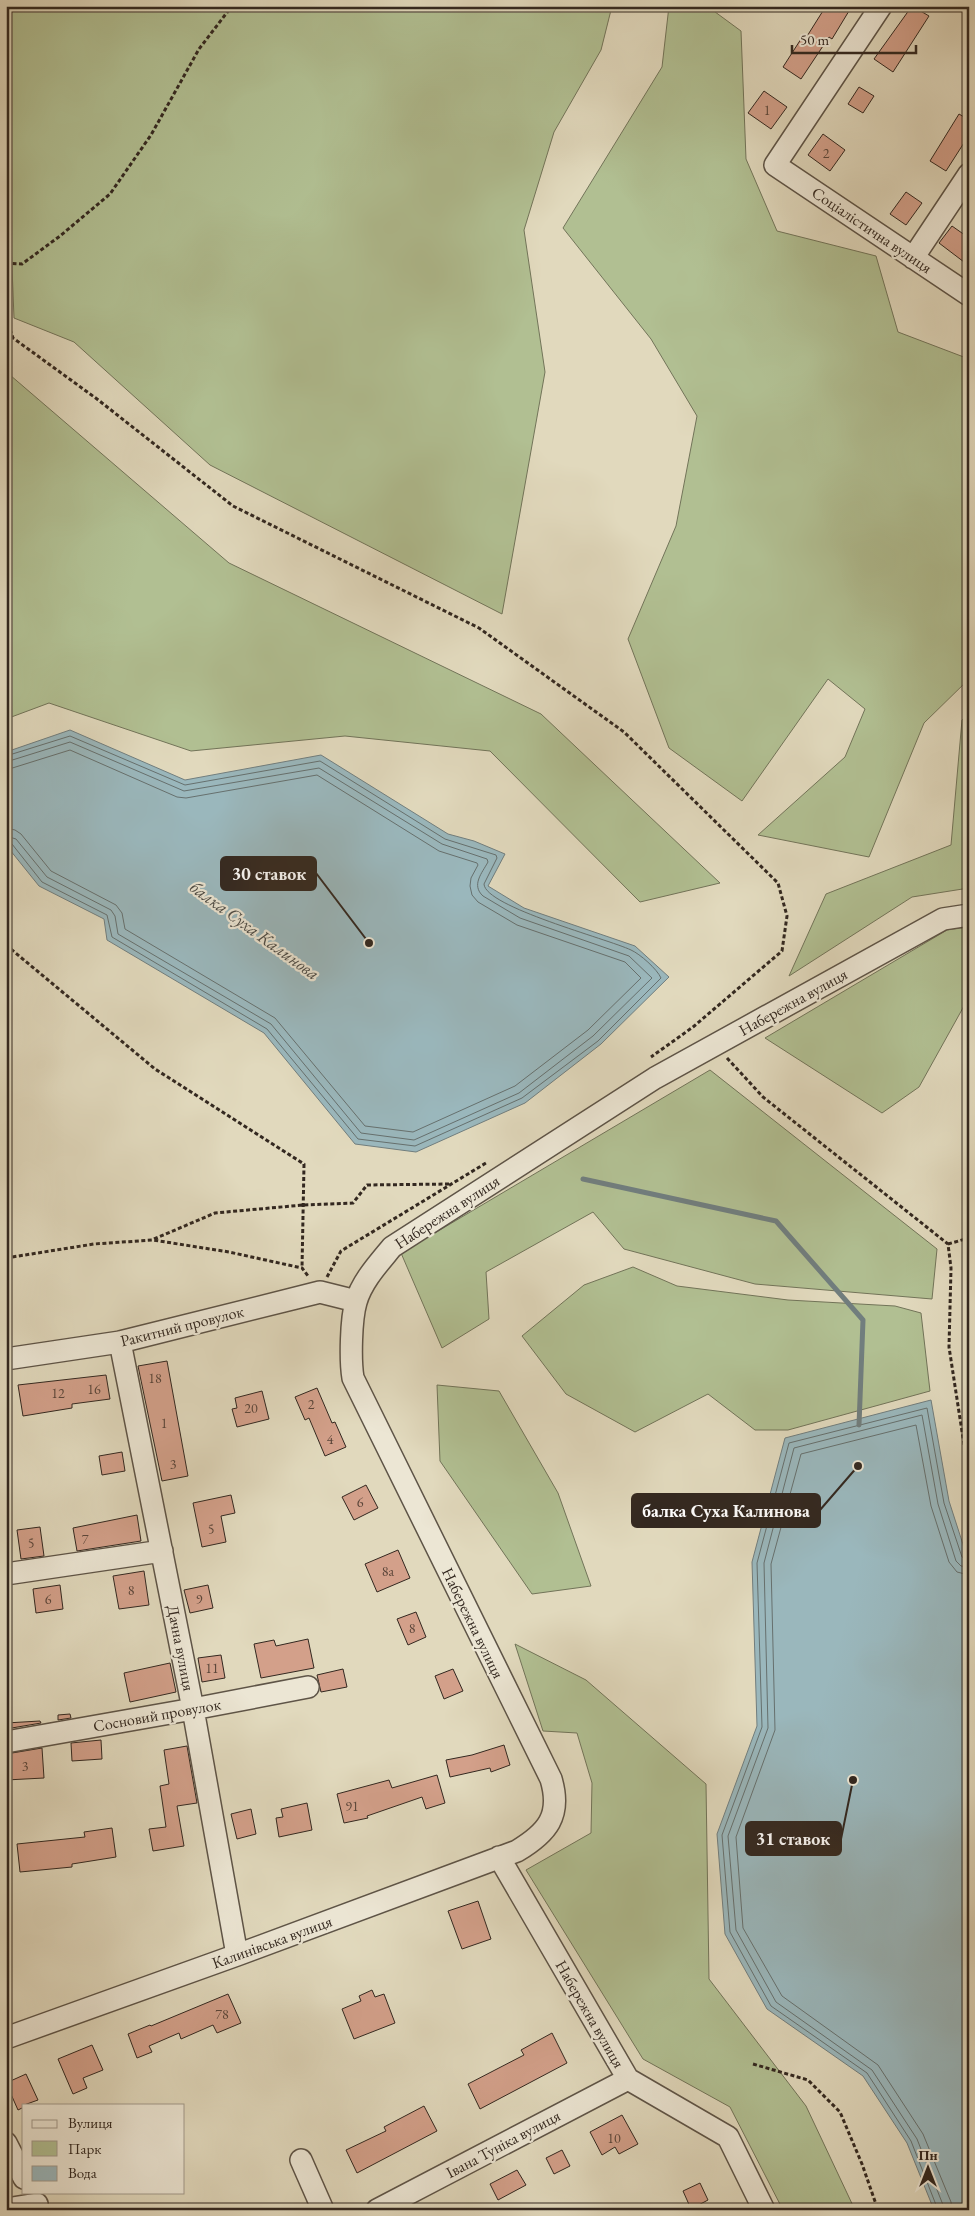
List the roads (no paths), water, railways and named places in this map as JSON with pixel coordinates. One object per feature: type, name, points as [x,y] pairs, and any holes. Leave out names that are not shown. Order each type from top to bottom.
[{"type":"street","name":"Соціалістична вулиця","points":[[881,6],[775,165],[969,295]]},
{"type":"street","points":[[913,258],[969,174]]},
{"type":"street","name":"Набережна вулиця","points":[[535,1840],[546,1830],[552,1818],[554,1791],[551,1779],[359,1394],[350,1362],[356,1301],[371,1273],[392,1247],[655,1078],[943,919],[969,914]]},
{"type":"street","name":"Ракитний провулок","points":[[6,1359],[120,1342],[320,1292],[356,1301]]},
{"type":"street","name":"Дачна вулиця","points":[[120,1342],[193,1710],[237,1955]]},
{"type":"street","points":[[6,1574],[162,1551]]},
{"type":"street","name":"Сосновий провулок","points":[[6,1742],[193,1710],[308,1687]]},
{"type":"street","name":"Калинівська вулиця","points":[[6,2038],[499,1858],[535,1840]]},
{"type":"street","name":"Набережна вулиця","points":[[499,1858],[628,2079],[728,2137],[764,2210]]},
{"type":"street","name":"Івана Туніка вулиця","points":[[377,2210],[628,2079]]},
{"type":"street","points":[[6,2143],[22,2174]]},
{"type":"street","points":[[301,2160],[323,2210]]},
{"type":"street","points":[[6,2209],[36,2202]]},
{"type":"water","points":[[70,730],[185,780],[321,755],[448,834],[474,841],[505,854],[488,886],[524,908],[635,946],[669,977],[601,1044],[525,1103],[416,1152],[355,1144],[264,1033],[107,940],[104,919],[39,886],[6,845],[6,752]]},
{"type":"water","points":[[931,1400],[949,1501],[969,1563],[969,2210],[934,2210],[907,2143],[863,2076],[767,2009],[725,1934],[717,1834],[757,1726],[752,1562],[785,1438]]},
{"type":"waterway","name":"балка Суха Калинова","points":[[583,1179],[776,1221],[863,1320],[859,1425]]},
{"type":"place","name":"30 ставок","points":[[369,943]]},
{"type":"place","name":"балка Суха Калинова","points":[[858,1466]]},
{"type":"place","name":"31 ставок","points":[[853,1780]]}]
